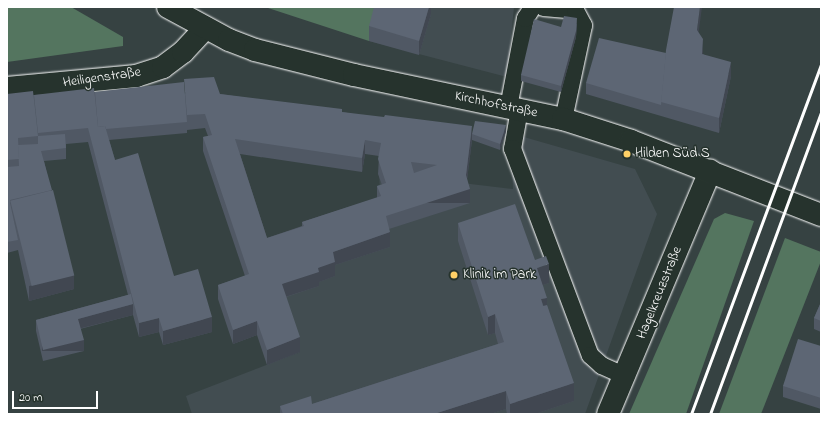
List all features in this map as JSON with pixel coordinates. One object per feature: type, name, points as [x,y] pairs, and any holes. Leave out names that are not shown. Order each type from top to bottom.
[{"type":"main road","name":"Kirchhofstraße","points":[[168,7],[205,28],[255,50],[354,75],[563,119],[710,171],[821,215]]},
{"type":"main road","name":"Heiligenstraße","points":[[7,88],[136,76],[163,67],[183,52],[205,28]]},
{"type":"main road","name":"Hagelkreuzstraße","points":[[608,414],[626,376],[710,171]]},
{"type":"lane","points":[[532,7],[525,18],[514,108],[512,148],[590,355],[601,365],[626,376]]},
{"type":"lane","points":[[543,7],[575,10],[583,25],[563,119]]},
{"type":"shaded area","points":[[378,7],[514,7],[507,77],[369,41]]},
{"type":"shaded area","name":"Klinik im Park","points":[[510,133],[635,169],[657,214],[585,414],[192,414],[186,396],[300,352],[267,252],[381,211],[379,173],[513,189]]},
{"type":"green space","points":[[7,7],[71,7],[123,37],[123,46],[7,62]]},
{"type":"green space","points":[[265,7],[378,7],[369,41]]},
{"type":"green space","points":[[725,213],[754,221],[686,414],[629,414],[714,219]]},
{"type":"green space","points":[[785,238],[821,252],[821,261],[761,414],[719,414]]},
{"type":"building","points":[[374,7],[429,7],[419,41],[369,26]]},
{"type":"building","points":[[674,7],[700,7],[697,30],[703,39],[702,54],[731,62],[719,118],[661,102],[666,50]]},
{"type":"building","points":[[564,16],[577,18],[576,31],[561,86],[521,75],[534,19],[561,27]]},
{"type":"building","points":[[599,38],[666,53],[661,105],[586,83]]},
{"type":"building","points":[[214,77],[220,94],[342,109],[342,112],[384,117],[385,115],[472,126],[466,175],[470,189],[386,216],[390,232],[333,252],[335,262],[318,268],[319,272],[282,284],[300,337],[267,350],[257,321],[233,330],[218,285],[249,274],[203,137],[212,135],[205,114],[187,115],[184,79]],"holes":[[[235,139],[362,158],[365,140],[381,143],[378,159],[386,183],[377,186],[381,196],[302,222],[304,226],[267,238]],[[411,162],[437,165],[414,173]]]},
{"type":"building","points":[[184,82],[187,122],[106,129],[105,126],[98,127],[95,92]]},
{"type":"building","points":[[94,88],[98,127],[105,126],[115,160],[138,153],[174,276],[198,269],[212,317],[163,331],[159,318],[139,323],[88,128],[38,133],[34,95]]},
{"type":"building","points":[[33,91],[38,136],[18,138],[19,159],[7,160],[7,94]]},
{"type":"building","points":[[475,121],[506,125],[500,144],[472,134]]},
{"type":"building","points":[[65,134],[66,148],[41,151],[52,190],[10,200],[18,240],[7,242],[7,167],[19,166],[18,145],[38,144],[38,136]]},
{"type":"building","points":[[53,190],[74,275],[32,286],[10,201]]},
{"type":"building","points":[[515,204],[535,260],[546,256],[549,264],[537,268],[547,298],[541,299],[543,306],[547,305],[574,383],[510,404],[506,391],[434,414],[283,414],[280,406],[311,396],[312,404],[504,342],[495,314],[488,317],[458,223]]},
{"type":"building","points":[[131,294],[133,304],[78,319],[84,340],[43,350],[36,320]]},
{"type":"building","points":[[821,302],[821,321],[814,318]]},
{"type":"building","points":[[798,339],[821,346],[821,398],[783,386]]},
{"type":"railway","points":[[691,414],[821,64]]},
{"type":"railway","points":[[710,414],[821,113]]},
{"type":"place","name":"Hilden Süd S","points":[[627,154]]},
{"type":"place","name":"Klinik im Park","points":[[454,275]]}]
